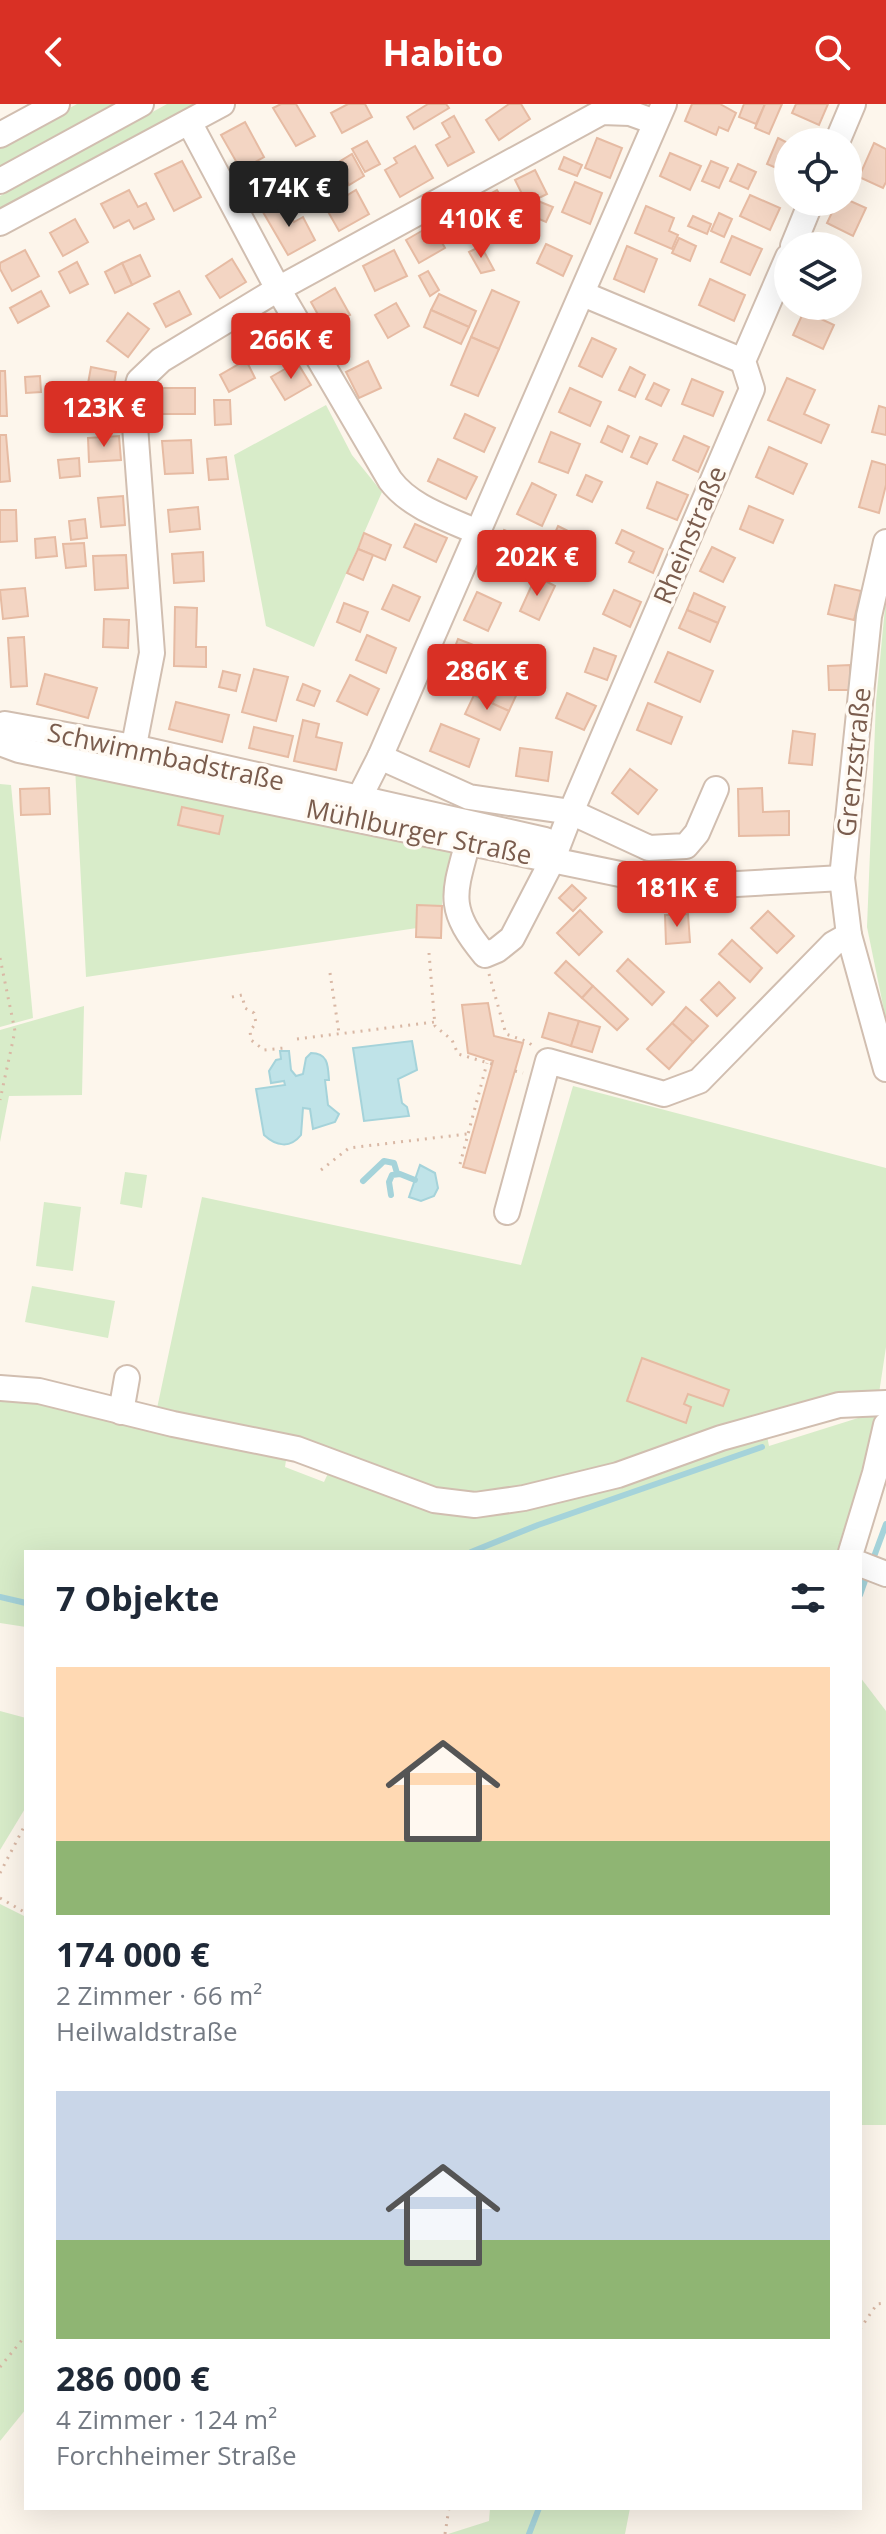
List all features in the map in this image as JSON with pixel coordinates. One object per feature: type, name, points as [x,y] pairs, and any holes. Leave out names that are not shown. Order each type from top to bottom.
[{"type":"street","points":[[0,135],[19,113],[57,104]]},
{"type":"street","points":[[0,181],[141,104]]},
{"type":"street","points":[[0,223],[222,104]]},
{"type":"street","points":[[843,128],[853,104]]},
{"type":"street","points":[[0,743],[19,750],[131,759],[152,653],[135,426],[134,399],[139,381],[161,360],[278,289],[602,112],[660,113],[380,757],[354,807]]},
{"type":"street","points":[[189,122],[278,289],[400,494],[477,532]]},
{"type":"street","points":[[583,294],[743,361],[774,289]]},
{"type":"street","name":"Rheinstraße","points":[[485,955],[512,938],[552,861],[752,389],[743,361]]},
{"type":"street","name":"Grenzstraße","points":[[886,542],[869,616],[842,878],[849,935],[886,1069]]},
{"type":"street","name":"Schwimmbadstraße","points":[[0,728],[5,724],[131,759],[354,807],[545,840],[552,861]]},
{"type":"street","points":[[380,757],[469,797],[571,812],[649,848],[686,846],[697,833],[716,789]]},
{"type":"street","name":"Mühlburger Straße","points":[[354,807],[468,842],[683,887],[842,878]]},
{"type":"street","points":[[468,842],[456,887],[457,912],[485,955]]},
{"type":"street","points":[[504,1200],[548,1061],[664,1094],[699,1081],[833,944],[849,935]]},
{"type":"street","points":[[121,1412],[127,1378]]},
{"type":"street","points":[[0,1388],[39,1391],[121,1412],[297,1449],[434,1500],[475,1505],[524,1498],[618,1475],[721,1438],[839,1405],[886,1403]]},
{"type":"street","points":[[852,1550],[886,1425]]},
{"type":"path","points":[[429,953],[435,1026],[452,1040],[458,1054],[492,1064]]},
{"type":"path","points":[[485,955],[506,1034],[528,1042],[548,1061]]},
{"type":"path","points":[[0,958],[15,1031],[0,1100]]},
{"type":"path","points":[[330,973],[339,1034]]},
{"type":"path","points":[[232,997],[242,995],[245,1008],[254,1013],[256,1023],[250,1031],[251,1040],[264,1050],[284,1048],[284,1051]]},
{"type":"path","points":[[297,1039],[435,1022]]},
{"type":"path","points":[[460,1164],[487,1063]]},
{"type":"path","points":[[321,1170],[349,1148],[467,1134]]},
{"type":"path","points":[[0,1873],[24,1827]]},
{"type":"path","points":[[0,1898],[24,1912]]},
{"type":"path","points":[[862,2326],[877,2304],[886,2303]]},
{"type":"path","points":[[0,2367],[24,2337]]},
{"type":"path","points":[[445,2534],[449,2510]]},
{"type":"green space","points":[[77,104],[113,104],[0,166],[0,146]]},
{"type":"green space","points":[[167,104],[201,104],[0,214],[0,196]]},
{"type":"green space","points":[[326,405],[352,455],[382,492],[314,647],[266,626],[234,455]]},
{"type":"green space","points":[[886,597],[886,1020],[867,927],[876,702]]},
{"type":"green space","points":[[75,767],[454,851],[444,882],[442,906],[417,905],[417,928],[86,977]]},
{"type":"green space","points":[[0,784],[11,785],[33,1018],[0,1027]]},
{"type":"green space","points":[[84,1006],[82,1095],[9,1096],[0,1142],[0,1030]]},
{"type":"green space","points":[[573,1086],[886,1168],[886,1347],[878,1400],[675,1452],[467,1499],[156,1413],[202,1197],[521,1265]]},
{"type":"green space","points":[[125,1172],[147,1175],[142,1208],[120,1204]]},
{"type":"green space","points":[[44,1202],[81,1207],[73,1271],[36,1266]]},
{"type":"green space","points":[[32,1286],[115,1301],[108,1338],[25,1322]]},
{"type":"green space","points":[[0,1396],[61,1403],[287,1454],[285,1467],[324,1482],[330,1469],[447,1509],[766,1431],[769,1446],[874,1413],[881,1424],[847,1550],[24,1550],[24,1627],[0,1623]]},
{"type":"green space","points":[[862,1680],[886,1711],[886,2125],[862,2125]]},
{"type":"green space","points":[[0,1711],[24,1717],[24,1810],[0,1850]]},
{"type":"green space","points":[[0,1904],[24,1916],[24,2411],[0,2441]]},
{"type":"green space","points":[[490,2510],[630,2510],[625,2534],[448,2534],[489,2521]]},
{"type":"water","points":[[412,1041],[417,1070],[398,1079],[402,1103],[407,1107],[409,1116],[364,1121],[353,1048]]},
{"type":"water","points":[[280,1051],[289,1051],[291,1070],[296,1076],[303,1074],[306,1058],[311,1053],[324,1058],[329,1075],[329,1080],[325,1080],[328,1105],[339,1114],[335,1122],[313,1129],[310,1109],[303,1108],[301,1135],[288,1144],[273,1142],[264,1135],[256,1089],[285,1085],[284,1081],[271,1083],[269,1071],[276,1060],[281,1059]]},
{"type":"water","points":[[420,1165],[435,1173],[438,1188],[434,1196],[421,1201],[409,1197]]},
{"type":"building","points":[[281,104],[296,104],[315,136],[296,146],[273,108]]},
{"type":"building","points":[[348,104],[365,104],[372,117],[342,133],[331,113]]},
{"type":"building","points":[[428,104],[446,104],[449,108],[414,129],[407,117]]},
{"type":"building","points":[[509,104],[521,104],[530,119],[499,140],[486,120]]},
{"type":"building","points":[[692,104],[720,104],[736,113],[728,131],[719,127],[716,135],[685,121]]},
{"type":"building","points":[[744,104],[765,104],[756,124],[739,117]]},
{"type":"building","points":[[765,104],[782,104],[769,134],[755,128]]},
{"type":"building","points":[[796,104],[828,104],[819,125],[792,113]]},
{"type":"building","points":[[454,116],[474,152],[448,166],[436,145],[450,137],[442,123]]},
{"type":"building","points":[[245,122],[264,157],[241,170],[221,135]]},
{"type":"building","points":[[597,138],[622,148],[610,178],[585,168]]},
{"type":"building","points":[[367,141],[380,164],[365,172],[352,149]]},
{"type":"building","points":[[874,143],[886,149],[886,182],[883,188],[862,178],[862,170]]},
{"type":"building","points":[[415,146],[433,178],[400,197],[385,170],[397,163],[394,158]]},
{"type":"building","points":[[774,147],[774,167],[767,164]]},
{"type":"building","points":[[670,153],[701,166],[690,190],[660,176]]},
{"type":"building","points":[[352,154],[364,176],[349,185],[337,163]]},
{"type":"building","points":[[564,157],[582,165],[577,176],[559,169]]},
{"type":"building","points":[[182,161],[201,197],[174,211],[155,174]]},
{"type":"building","points":[[711,161],[728,168],[719,188],[702,181]]},
{"type":"building","points":[[274,162],[282,174],[264,184],[257,171]]},
{"type":"building","points":[[738,164],[756,172],[748,189],[730,181]]},
{"type":"building","points":[[535,170],[547,194],[527,204],[515,180]]},
{"type":"building","points":[[293,172],[305,193],[291,202],[283,188],[280,190],[275,182]]},
{"type":"building","points":[[575,182],[602,193],[590,224],[562,212]]},
{"type":"building","points":[[333,185],[341,199],[356,190],[369,214],[339,231],[318,194]]},
{"type":"building","points":[[129,190],[138,207],[146,203],[154,219],[134,229],[129,220],[114,228],[101,204]]},
{"type":"building","points":[[497,190],[512,215],[474,236],[460,210]]},
{"type":"building","points":[[750,195],[774,205],[776,216],[770,230],[740,216]]},
{"type":"building","points":[[282,201],[294,222],[303,217],[315,240],[288,255],[263,212]]},
{"type":"building","points":[[538,201],[553,207],[546,222],[532,216]]},
{"type":"building","points":[[646,206],[674,218],[669,231],[678,235],[672,249],[635,233]]},
{"type":"building","points":[[862,206],[866,208],[855,232],[845,232],[827,223],[830,216],[862,216]]},
{"type":"building","points":[[719,213],[732,219],[724,237],[711,231]]},
{"type":"building","points":[[693,216],[711,224],[707,234],[688,226]]},
{"type":"building","points":[[75,219],[88,242],[63,256],[50,233]]},
{"type":"building","points":[[432,225],[445,248],[419,263],[406,240]]},
{"type":"building","points":[[732,236],[762,249],[750,275],[721,262]]},
{"type":"building","points":[[679,238],[696,246],[690,261],[672,253]]},
{"type":"building","points":[[546,244],[572,256],[563,276],[537,263]]},
{"type":"building","points":[[481,246],[494,270],[481,273],[469,252]]},
{"type":"building","points":[[627,246],[657,259],[644,292],[614,279]]},
{"type":"building","points":[[25,250],[39,276],[12,291],[0,263]]},
{"type":"building","points":[[394,250],[407,276],[375,291],[363,266]]},
{"type":"building","points":[[140,255],[150,276],[132,285],[122,263]]},
{"type":"building","points":[[232,259],[246,282],[220,298],[206,276]]},
{"type":"building","points":[[77,262],[88,284],[70,293],[59,272]]},
{"type":"building","points":[[122,263],[132,285],[115,293],[105,272]]},
{"type":"building","points":[[428,271],[439,290],[430,296],[419,276]]},
{"type":"building","points":[[710,279],[745,295],[734,321],[699,305]]},
{"type":"building","points":[[335,288],[350,315],[326,329],[311,302]]},
{"type":"building","points":[[492,290],[519,302],[499,349],[471,337]]},
{"type":"building","points":[[41,291],[49,306],[18,323],[10,308]]},
{"type":"building","points":[[179,291],[191,314],[166,327],[154,304]]},
{"type":"building","points":[[439,294],[476,311],[469,327],[431,310]]},
{"type":"building","points":[[396,303],[409,326],[388,338],[375,315]]},
{"type":"building","points":[[431,310],[469,327],[461,344],[424,327]]},
{"type":"building","points":[[128,313],[149,329],[128,357],[107,341]]},
{"type":"building","points":[[800,320],[823,320],[834,325],[823,349],[793,335]]},
{"type":"building","points":[[274,323],[284,344],[251,361],[240,339]]},
{"type":"building","points":[[471,337],[499,349],[478,396],[451,385]]},
{"type":"building","points":[[592,338],[616,349],[602,377],[579,366]]},
{"type":"building","points":[[246,360],[255,378],[229,392],[220,375]]},
{"type":"building","points":[[368,361],[381,388],[359,398],[346,372]]},
{"type":"building","points":[[297,362],[311,385],[285,400],[271,377]]},
{"type":"building","points":[[91,367],[116,372],[110,405],[85,400]]},
{"type":"building","points":[[630,367],[645,375],[635,397],[619,390]]},
{"type":"building","points":[[0,371],[5,371],[7,416],[0,416]]},
{"type":"building","points":[[40,376],[41,392],[26,393],[25,377]]},
{"type":"building","points":[[787,378],[815,390],[804,414],[829,425],[821,443],[768,420]]},
{"type":"building","points":[[692,379],[723,392],[713,416],[682,404]]},
{"type":"building","points":[[654,383],[669,390],[661,406],[646,399]]},
{"type":"building","points":[[161,388],[195,388],[195,414],[161,414]]},
{"type":"building","points":[[570,388],[601,402],[590,426],[559,412]]},
{"type":"building","points":[[214,400],[230,400],[231,424],[215,425]]},
{"type":"building","points":[[79,401],[79,417],[53,417],[53,402]]},
{"type":"building","points":[[879,406],[886,408],[886,435],[872,432]]},
{"type":"building","points":[[465,414],[495,428],[484,452],[454,438]]},
{"type":"building","points":[[608,426],[629,436],[622,452],[601,442]]},
{"type":"building","points":[[551,432],[580,444],[568,473],[539,462]]},
{"type":"building","points":[[0,435],[6,435],[10,481],[0,482]]},
{"type":"building","points":[[119,436],[121,460],[89,462],[88,438]]},
{"type":"building","points":[[684,436],[709,447],[698,472],[673,460]]},
{"type":"building","points":[[640,437],[657,444],[647,464],[631,457]]},
{"type":"building","points":[[191,440],[193,473],[165,474],[162,441]]},
{"type":"building","points":[[769,447],[807,464],[793,494],[756,477]]},
{"type":"building","points":[[226,457],[228,479],[209,480],[207,459]]},
{"type":"building","points":[[79,458],[80,476],[60,478],[58,460]]},
{"type":"building","points":[[438,459],[477,477],[466,499],[428,481]]},
{"type":"building","points":[[872,461],[886,465],[886,485],[879,513],[859,507]]},
{"type":"building","points":[[586,475],[602,482],[592,502],[577,495]]},
{"type":"building","points":[[657,482],[688,495],[677,520],[647,508]]},
{"type":"building","points":[[532,483],[556,495],[542,526],[517,514]]},
{"type":"building","points":[[123,496],[125,525],[101,527],[98,498]]},
{"type":"building","points":[[749,506],[783,520],[773,543],[740,529]]},
{"type":"building","points":[[198,507],[200,529],[170,532],[168,510]]},
{"type":"building","points":[[0,510],[16,510],[17,541],[0,542]]},
{"type":"building","points":[[85,519],[87,538],[71,540],[69,521]]},
{"type":"building","points":[[415,524],[447,538],[436,562],[404,547]]},
{"type":"building","points":[[558,526],[574,534],[567,550],[551,542]]},
{"type":"building","points":[[504,530],[527,539],[514,573],[490,563]]},
{"type":"building","points":[[622,530],[663,549],[653,573],[629,562],[634,552],[616,543]]},
{"type":"building","points":[[364,533],[391,545],[385,560],[358,549]]},
{"type":"building","points":[[55,537],[57,556],[36,558],[35,539]]},
{"type":"building","points":[[84,543],[86,566],[66,568],[63,544]]},
{"type":"building","points":[[712,547],[735,558],[723,582],[700,571]]},
{"type":"building","points":[[358,549],[373,555],[363,580],[347,573]]},
{"type":"building","points":[[203,552],[204,581],[174,583],[172,554]]},
{"type":"building","points":[[126,555],[128,588],[95,590],[93,556]]},
{"type":"building","points":[[536,576],[555,586],[539,620],[520,611]]},
{"type":"building","points":[[393,585],[420,597],[409,621],[382,609]]},
{"type":"building","points":[[835,585],[861,591],[854,620],[828,614]]},
{"type":"building","points":[[25,588],[28,616],[3,619],[0,590]]},
{"type":"building","points":[[614,590],[641,602],[630,627],[603,614]]},
{"type":"building","points":[[477,592],[501,603],[488,631],[464,620]]},
{"type":"building","points":[[694,593],[725,607],[718,623],[687,610]]},
{"type":"building","points":[[344,603],[368,612],[360,632],[337,622]]},
{"type":"building","points":[[175,607],[197,608],[196,647],[206,647],[206,667],[174,666]]},
{"type":"building","points":[[687,610],[718,623],[710,642],[679,628]]},
{"type":"building","points":[[104,619],[129,620],[128,648],[103,647]]},
{"type":"building","points":[[367,635],[396,648],[386,673],[356,660]]},
{"type":"building","points":[[24,637],[27,686],[11,687],[8,638]]},
{"type":"building","points":[[458,639],[484,649],[470,684],[444,675]]},
{"type":"building","points":[[594,648],[616,656],[607,680],[585,672]]},
{"type":"building","points":[[668,652],[713,671],[700,702],[655,682]]},
{"type":"building","points":[[850,665],[850,690],[829,690],[828,666]]},
{"type":"building","points":[[254,669],[288,677],[276,721],[242,712]]},
{"type":"building","points":[[223,671],[240,675],[236,691],[219,687]]},
{"type":"building","points":[[45,674],[97,688],[88,718],[37,704]]},
{"type":"building","points":[[350,675],[379,689],[367,715],[337,701]]},
{"type":"building","points":[[504,680],[520,687],[509,711],[492,704]]},
{"type":"building","points":[[303,684],[320,691],[314,706],[297,700]]},
{"type":"building","points":[[567,693],[596,706],[584,730],[556,718]]},
{"type":"building","points":[[474,695],[509,711],[500,730],[465,714]]},
{"type":"building","points":[[176,702],[229,715],[222,742],[169,729]]},
{"type":"building","points":[[648,703],[682,717],[671,744],[637,730]]},
{"type":"building","points":[[303,720],[319,724],[316,737],[342,743],[336,770],[294,761]]},
{"type":"building","points":[[441,724],[479,739],[469,767],[430,751]]},
{"type":"building","points":[[254,727],[293,736],[288,757],[249,748]]},
{"type":"building","points":[[793,731],[815,734],[812,765],[789,763]]},
{"type":"building","points":[[520,748],[552,752],[548,781],[516,776]]},
{"type":"building","points":[[630,769],[657,790],[638,814],[612,793]]},
{"type":"building","points":[[49,788],[50,814],[21,815],[20,789]]},
{"type":"building","points":[[762,788],[763,812],[789,811],[789,835],[739,836],[738,789]]},
{"type":"building","points":[[182,807],[223,816],[219,834],[178,825]]},
{"type":"building","points":[[572,885],[586,898],[573,911],[559,898]]},
{"type":"building","points":[[417,905],[442,906],[441,938],[416,937]]},
{"type":"building","points":[[580,910],[602,932],[579,955],[557,933]]},
{"type":"building","points":[[768,911],[794,936],[777,953],[751,928]]},
{"type":"building","points":[[688,914],[690,942],[666,944],[665,915]]},
{"type":"building","points":[[732,940],[762,968],[750,982],[719,954]]},
{"type":"building","points":[[628,959],[664,992],[652,1005],[617,971]]},
{"type":"building","points":[[566,961],[593,986],[582,998],[555,973]]},
{"type":"building","points":[[719,982],[735,998],[717,1016],[701,1000]]},
{"type":"building","points":[[593,986],[628,1019],[617,1030],[582,998]]},
{"type":"building","points":[[488,1003],[494,1036],[523,1043],[485,1173],[463,1167],[493,1061],[468,1053],[462,1005]]},
{"type":"building","points":[[686,1007],[708,1026],[693,1042],[672,1023]]},
{"type":"building","points":[[549,1013],[579,1021],[571,1046],[542,1037]]},
{"type":"building","points":[[579,1021],[600,1027],[592,1052],[571,1046]]},
{"type":"building","points":[[672,1023],[693,1042],[669,1069],[647,1049]]},
{"type":"building","points":[[642,1358],[729,1390],[723,1406],[688,1394],[684,1404],[691,1407],[686,1423],[627,1401]]},
{"type":"waterway","points":[[363,1181],[384,1161],[394,1163],[397,1173]]},
{"type":"waterway","points":[[391,1195],[389,1182],[392,1175],[400,1174],[415,1180]]},
{"type":"waterway","points":[[476,1550],[538,1525],[762,1447]]},
{"type":"waterway","points":[[872,1562],[886,1524]]},
{"type":"waterway","points":[[862,1589],[868,1572]]},
{"type":"waterway","points":[[0,1597],[24,1603]]},
{"type":"waterway","points":[[529,2534],[538,2510]]}]
